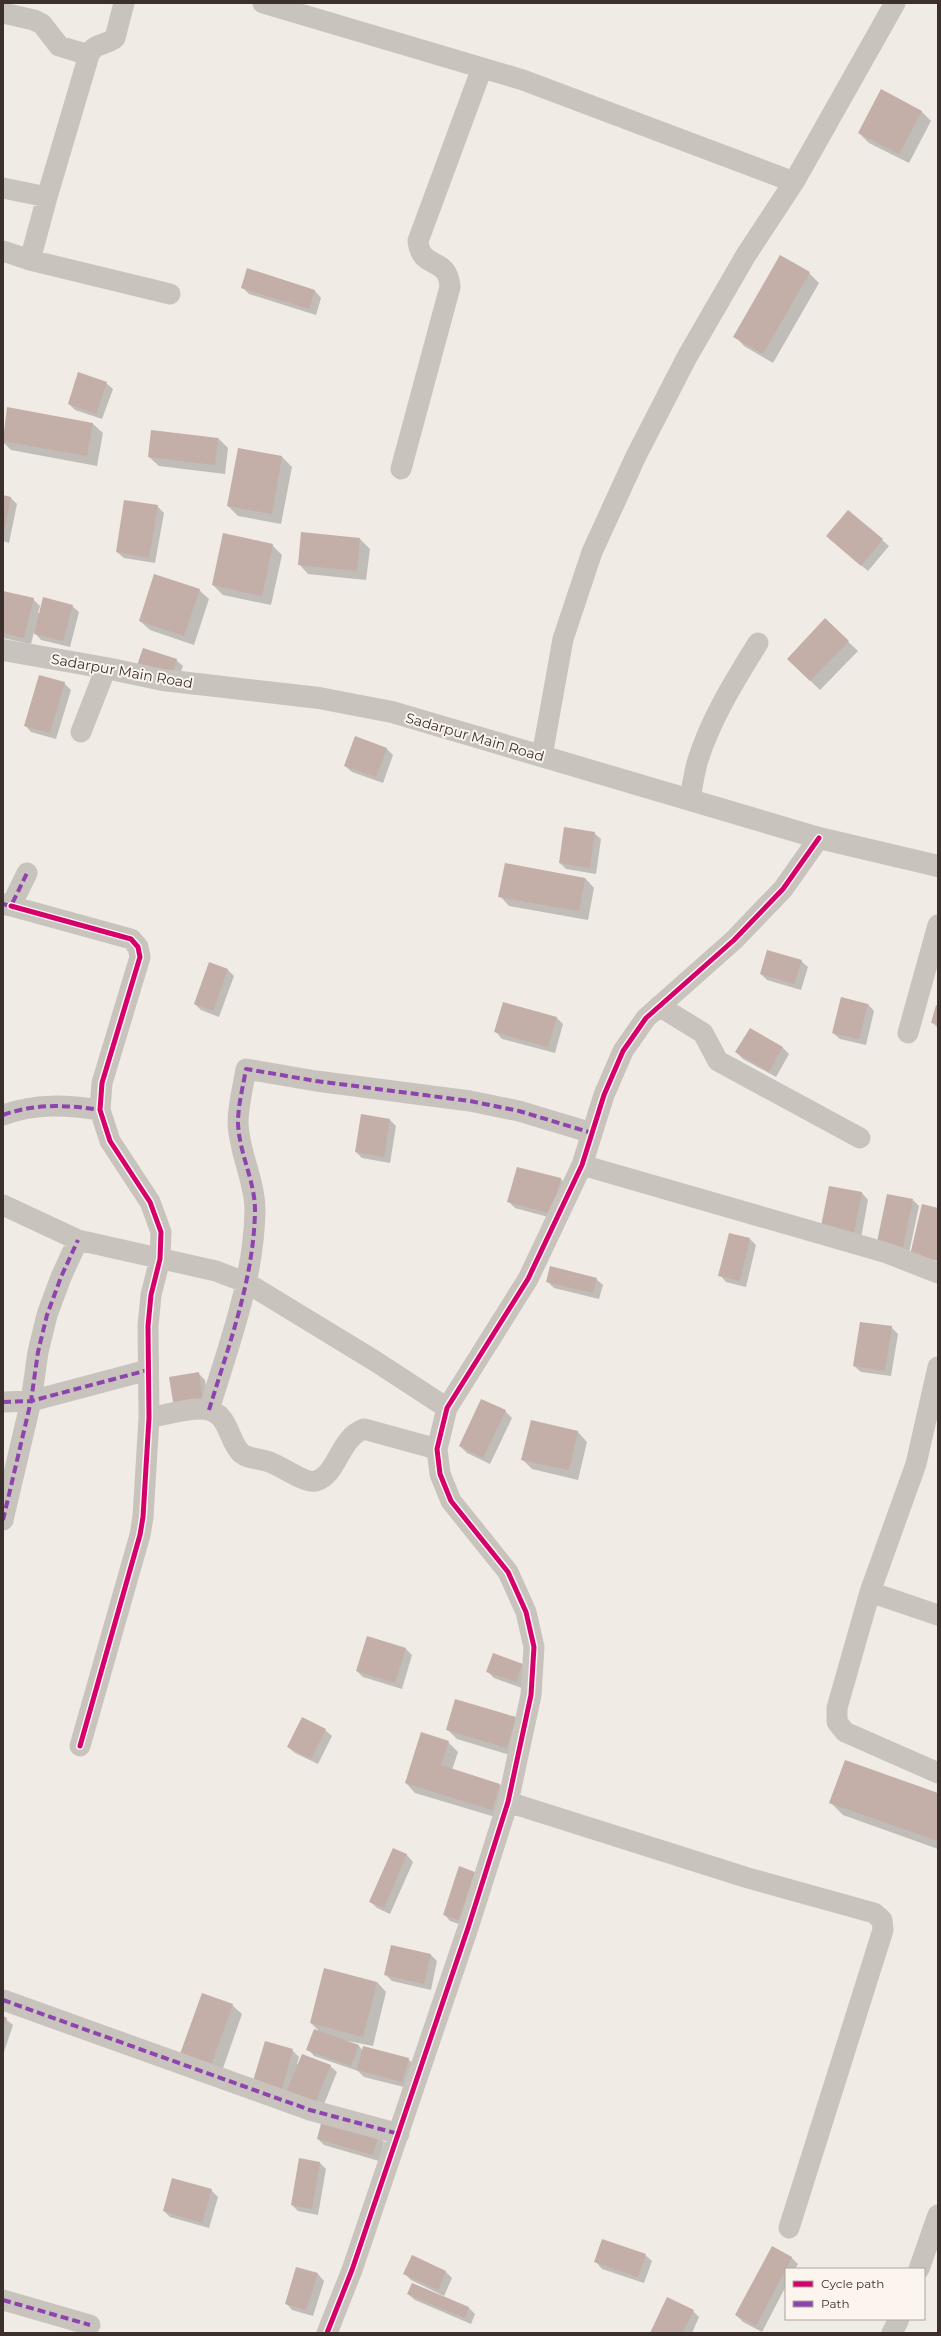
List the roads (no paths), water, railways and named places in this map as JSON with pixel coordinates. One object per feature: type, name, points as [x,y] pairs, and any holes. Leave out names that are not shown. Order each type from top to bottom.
[{"type":"street","points":[[30,260],[89,55],[92,48],[98,44],[115,38],[124,3]]},
{"type":"street","points":[[263,3],[530,82],[794,182]]},
{"type":"street","points":[[542,756],[563,639],[592,552],[636,456],[688,357],[746,255],[794,182],[896,3]]},
{"type":"street","points":[[3,13],[34,20],[42,24],[58,46],[89,55]]},
{"type":"street","points":[[401,469],[450,287],[450,276],[444,268],[427,260],[419,252],[418,241],[482,68]]},
{"type":"street","points":[[3,188],[47,197]]},
{"type":"street","points":[[3,251],[30,260],[170,294]]},
{"type":"street","points":[[690,799],[697,763],[710,728],[735,679],[758,642]]},
{"type":"street","name":"Sadarpur Main Road","points":[[3,650],[106,668],[163,680],[320,698],[392,712],[819,838],[938,866]]},
{"type":"street","points":[[81,732],[106,668]]},
{"type":"street","points":[[327,2333],[352,2270],[399,2134],[508,1802],[532,1694],[534,1647],[526,1612],[508,1572],[451,1501],[440,1474],[437,1449],[447,1408],[528,1279],[582,1165],[604,1095],[623,1051],[646,1018],[734,940],[783,889],[819,838]]},
{"type":"street","points":[[27,873],[7,905],[131,939],[138,947],[140,957],[102,1083],[100,1110],[110,1141],[150,1202],[161,1232],[160,1259],[151,1295],[148,1370],[149,1418],[143,1517],[140,1535],[80,1746]]},
{"type":"street","points":[[908,1033],[938,924]]},
{"type":"street","points":[[659,1006],[703,1033],[718,1061],[860,1138]]},
{"type":"street","points":[[209,1410],[247,1283],[254,1240],[255,1207],[238,1124],[246,1070],[316,1081],[470,1101],[519,1111],[592,1132]]},
{"type":"street","points":[[3,1116],[43,1106],[65,1105],[100,1110]]},
{"type":"street","points":[[582,1165],[880,1251],[938,1273]]},
{"type":"street","points":[[3,1205],[78,1240],[216,1271],[247,1283],[375,1361],[447,1408]]},
{"type":"street","points":[[3,1520],[31,1401],[38,1352],[47,1315],[61,1277],[78,1240]]},
{"type":"street","points":[[938,1367],[916,1464],[870,1592],[836,1708],[837,1722],[845,1732],[938,1773]]},
{"type":"street","points":[[3,1402],[31,1401],[148,1370]]},
{"type":"street","points":[[149,1418],[192,1411],[209,1410],[220,1416],[237,1448],[246,1457],[270,1461],[307,1480],[315,1481],[323,1478],[348,1439],[355,1432],[364,1429],[437,1449]]},
{"type":"street","points":[[870,1592],[938,1615]]},
{"type":"street","points":[[508,1802],[748,1878],[874,1913],[882,1920],[883,1930],[789,2228]]},
{"type":"street","points":[[3,2000],[310,2110],[399,2134]]},
{"type":"street","points":[[919,2268],[938,2215]]},
{"type":"street","points":[[3,2300],[90,2325]]},
{"type":"street","points":[[892,2333],[898,2320]]}]
